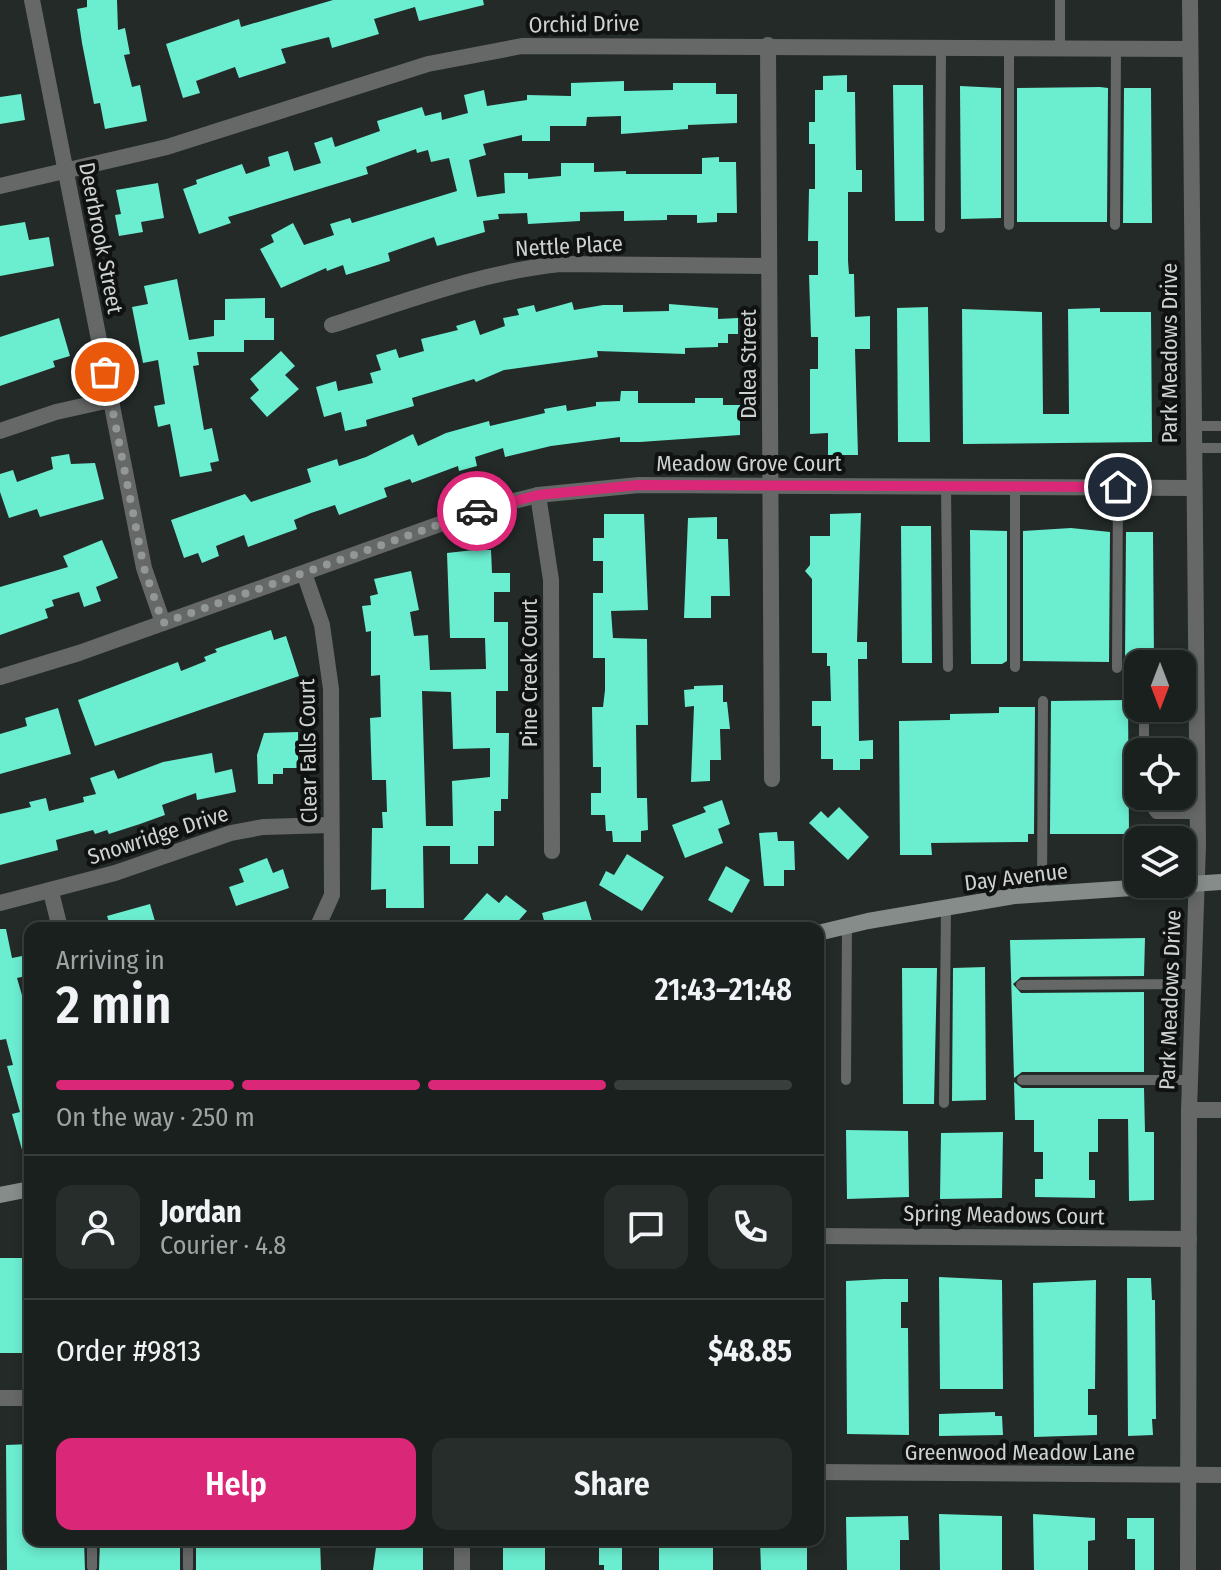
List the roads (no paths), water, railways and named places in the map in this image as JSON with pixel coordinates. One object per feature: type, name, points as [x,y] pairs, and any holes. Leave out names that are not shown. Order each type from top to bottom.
[{"type":"street","name":"Deerbrook Street","points":[[32,0],[144,568],[163,623]]},
{"type":"street","name":"Park Meadows Drive","points":[[1188,1570],[1189,1110],[1197,881],[1190,0]]},
{"type":"street","name":"Orchid Drive","points":[[0,186],[167,147],[428,64],[474,53],[560,44],[1189,49]]},
{"type":"street","name":"Dalea Street","points":[[768,45],[772,779]]},
{"type":"street","name":"Nettle Place","points":[[332,325],[492,274],[526,268],[560,264],[769,266]]},
{"type":"street","points":[[0,431],[56,412],[110,400]]},
{"type":"street","name":"Meadow Grove Court","points":[[0,677],[163,623],[482,509],[538,495],[639,485],[1192,488]]},
{"type":"street","name":"Pine Creek Court","points":[[538,495],[551,580],[552,851]]},
{"type":"street","name":"Clear Falls Court","points":[[304,573],[322,625],[329,658],[332,895],[320,922]]},
{"type":"street","name":"Snowridge Drive","points":[[0,903],[51,892],[231,833],[263,827],[331,825]]},
{"type":"street","name":"Day Avenue","points":[[824,932],[946,908],[1042,894],[1162,888],[1197,881],[1221,882]]},
{"type":"street","points":[[51,892],[58,922]]},
{"type":"street","points":[[1189,1110],[1221,1110]]},
{"type":"street","points":[[0,1195],[24,1190]]},
{"type":"street","name":"Spring Meadows Court","points":[[824,1236],[1189,1239]]},
{"type":"street","points":[[0,1398],[24,1398]]},
{"type":"street","name":"Greenwood Meadow Lane","points":[[824,1472],[1221,1475]]},
{"type":"street","points":[[462,1546],[462,1570]]},
{"type":"lane","points":[[1060,0],[1060,48]]},
{"type":"lane","points":[[940,228],[941,47]]},
{"type":"lane","points":[[1009,47],[1009,225]]},
{"type":"lane","points":[[1115,225],[1116,48]]},
{"type":"lane","points":[[1192,426],[1221,426]]},
{"type":"lane","points":[[1192,448],[1221,448]]},
{"type":"lane","points":[[946,487],[948,667]]},
{"type":"lane","points":[[1015,487],[1015,667]]},
{"type":"lane","points":[[1117,668],[1118,487]]},
{"type":"lane","points":[[1042,894],[1043,701]]},
{"type":"lane","points":[[1153,810],[1156,814],[1197,814]]},
{"type":"lane","points":[[944,1103],[946,908]]},
{"type":"lane","points":[[846,1080],[847,926]]},
{"type":"lane","points":[[1021,985],[1192,984]]},
{"type":"lane","points":[[1022,1080],[1190,1080]]},
{"type":"lane","points":[[92,1546],[92,1567]]},
{"type":"lane","points":[[188,1546],[188,1568]]}]
